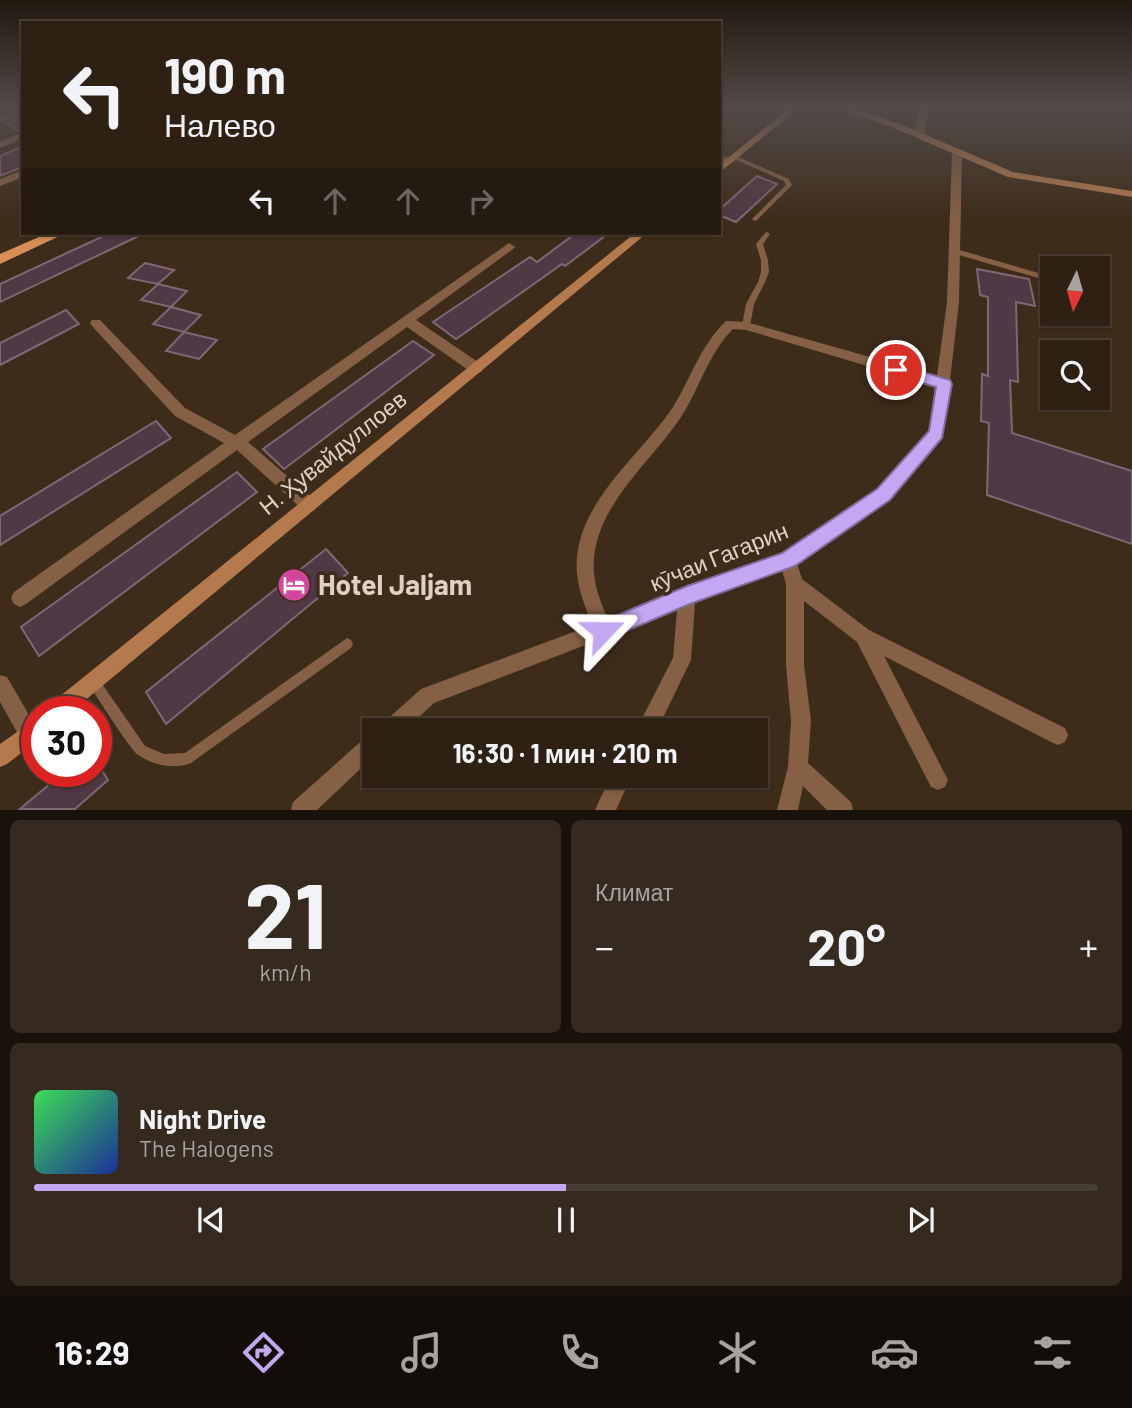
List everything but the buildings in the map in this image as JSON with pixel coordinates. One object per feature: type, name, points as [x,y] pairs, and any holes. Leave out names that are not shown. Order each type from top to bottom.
[{"type":"main road","points":[[0,259],[54,235]]},
{"type":"street","points":[[728,159],[747,145]]},
{"type":"street","points":[[940,145],[1011,175],[1132,194]]},
{"type":"street","name":"кӯчаи Гагарин","points":[[403,718],[428,696],[788,560],[884,495],[936,434],[945,384],[953,302],[957,152]]},
{"type":"street","points":[[0,183],[21,174]]},
{"type":"street","name":"Н. Ҳувайдуллоев","points":[[76,696],[639,235]]},
{"type":"street","points":[[20,598],[509,247]]},
{"type":"street","points":[[408,321],[476,368]]},
{"type":"street","points":[[96,323],[180,412],[246,447],[309,505]]},
{"type":"street","points":[[603,631],[585,572],[588,544],[601,508],[677,411],[717,335],[730,324],[746,326],[945,384]]},
{"type":"street","points":[[787,810],[798,767],[801,721],[795,665],[795,583],[788,560]]},
{"type":"street","points":[[795,583],[863,636],[1058,734]]},
{"type":"street","points":[[652,718],[682,660],[687,596]]},
{"type":"street","points":[[863,636],[938,780]]},
{"type":"street","points":[[0,684],[21,714]]},
{"type":"street","points":[[0,757],[21,740]]},
{"type":"street","points":[[301,810],[362,754]]},
{"type":"street","points":[[798,767],[843,810]]},
{"type":"street","points":[[605,810],[616,788]]},
{"type":"lane","points":[[728,159],[787,180],[789,185],[755,219]]},
{"type":"lane","points":[[746,326],[751,300],[764,282],[767,262],[759,244],[768,234]]},
{"type":"lane","points":[[954,251],[1040,276]]},
{"type":"lane","points":[[94,682],[141,750],[164,760],[187,759],[347,644]]},
{"type":"place","name":"Hotel Jaljam","points":[[294,585]]},
{"type":"route","points":[[603,631],[687,596],[788,560],[884,495],[936,434],[945,384],[896,370]]}]
